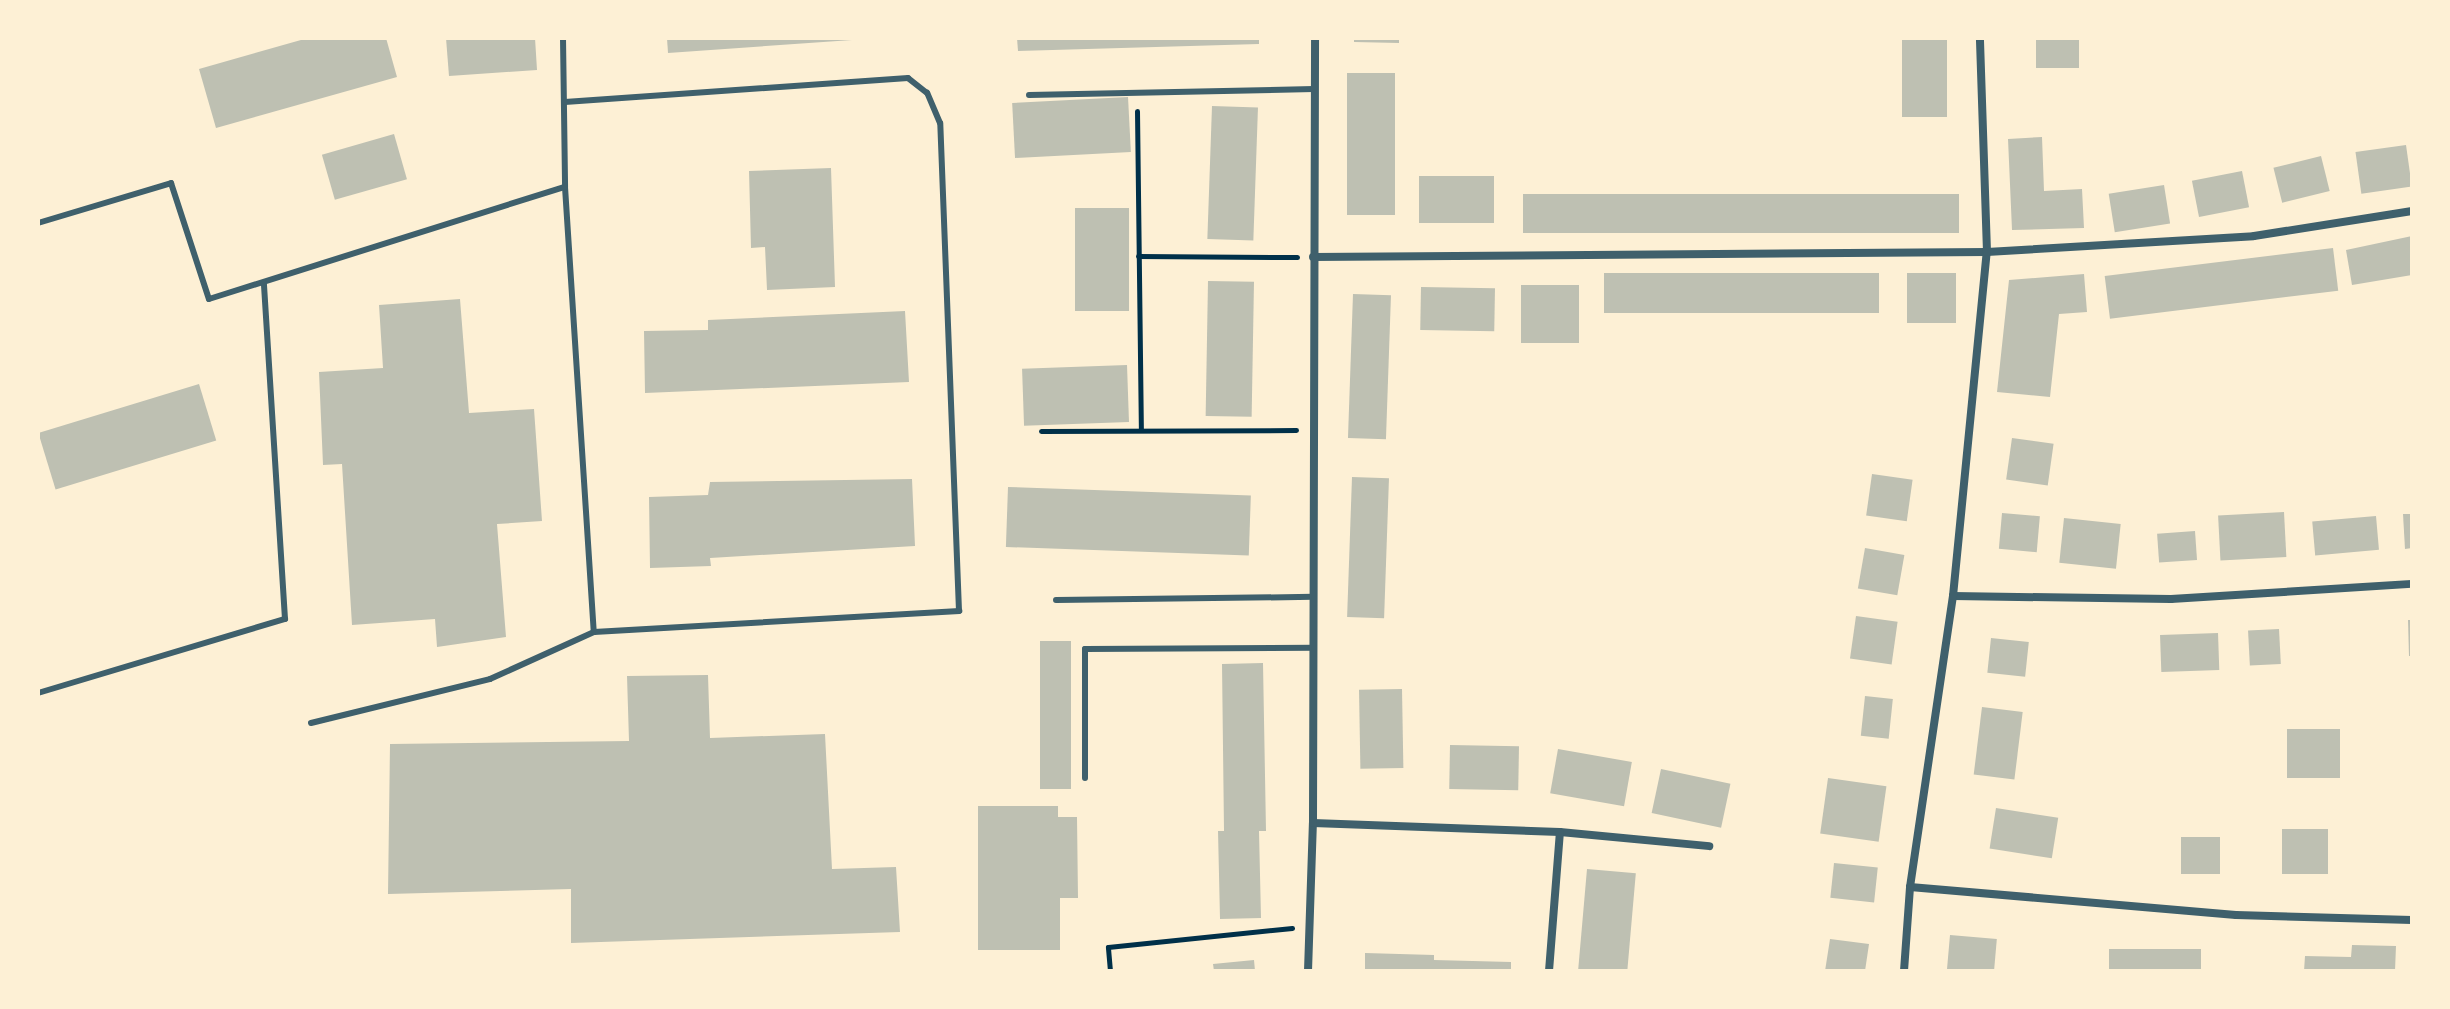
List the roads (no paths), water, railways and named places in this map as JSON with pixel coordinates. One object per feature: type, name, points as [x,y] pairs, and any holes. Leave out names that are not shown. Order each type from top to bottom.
[{"type":"street","points":[[1308,971],[1313,823],[1315,38]]},
{"type":"street","points":[[1904,971],[1910,887],[1953,596],[1987,252],[1980,38]]},
{"type":"street","points":[[1313,257],[1987,252],[2254,236],[2412,211]]},
{"type":"street","points":[[1953,596],[2171,599],[2412,584]]},
{"type":"street","points":[[1313,823],[1560,832],[1709,846]]},
{"type":"street","points":[[1549,971],[1560,832]]},
{"type":"street","points":[[1910,887],[2236,915],[2412,920]]},
{"type":"lane","points":[[563,38],[565,187],[594,632]]},
{"type":"lane","points":[[311,723],[490,679],[594,632],[959,611],[940,123],[927,93],[908,78],[565,102]]},
{"type":"lane","points":[[1029,95],[1137,90],[1314,89]]},
{"type":"lane","points":[[38,223],[171,183],[209,299],[565,187]]},
{"type":"lane","points":[[38,693],[285,619],[264,283]]},
{"type":"lane","points":[[1056,600],[1313,597]]},
{"type":"lane","points":[[1085,778],[1085,649],[1314,648]]}]
